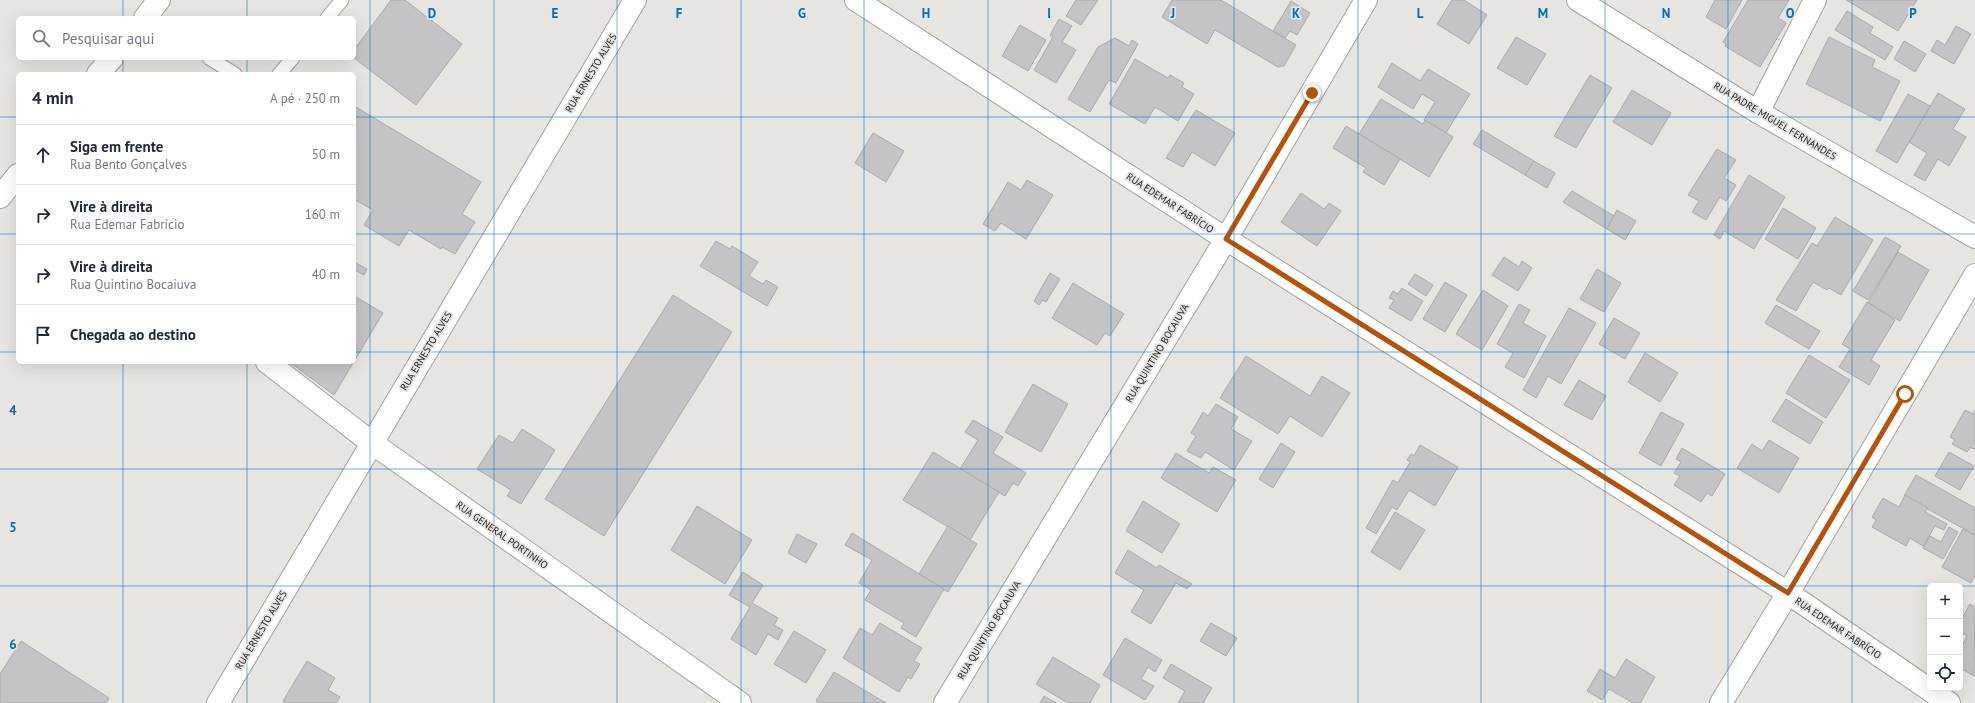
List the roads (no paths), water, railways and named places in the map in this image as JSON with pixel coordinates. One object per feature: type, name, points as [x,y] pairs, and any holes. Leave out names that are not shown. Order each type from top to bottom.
[{"type":"main road","points":[[147,16],[159,0]]},
{"type":"main road","name":"RUA ERNESTO ALVES","points":[[218,703],[634,0]]},
{"type":"main road","name":"RUA EDEMAR FABRÍCIO","points":[[856,0],[1226,239],[1788,593],[1950,703]]},
{"type":"main road","name":"RUA QUINTINO BOCAIUVA","points":[[945,703],[1226,239],[1366,0]]},
{"type":"main road","name":"RUA PADRE MIGUEL FERNANDES","points":[[1578,0],[1758,112],[1975,237]]},
{"type":"main road","points":[[1758,112],[1815,0]]},
{"type":"main road","points":[[100,72],[110,60]]},
{"type":"main road","points":[[0,197],[16,177]]},
{"type":"main road","points":[[1720,703],[1788,593],[1975,275]]},
{"type":"main road","name":"RUA GENERAL PORTINHO","points":[[270,364],[372,443],[740,703]]},
{"type":"lane","points":[[329,16],[342,0]]},
{"type":"lane","points":[[212,60],[232,72]]},
{"type":"lane","points":[[281,72],[291,60]]}]
